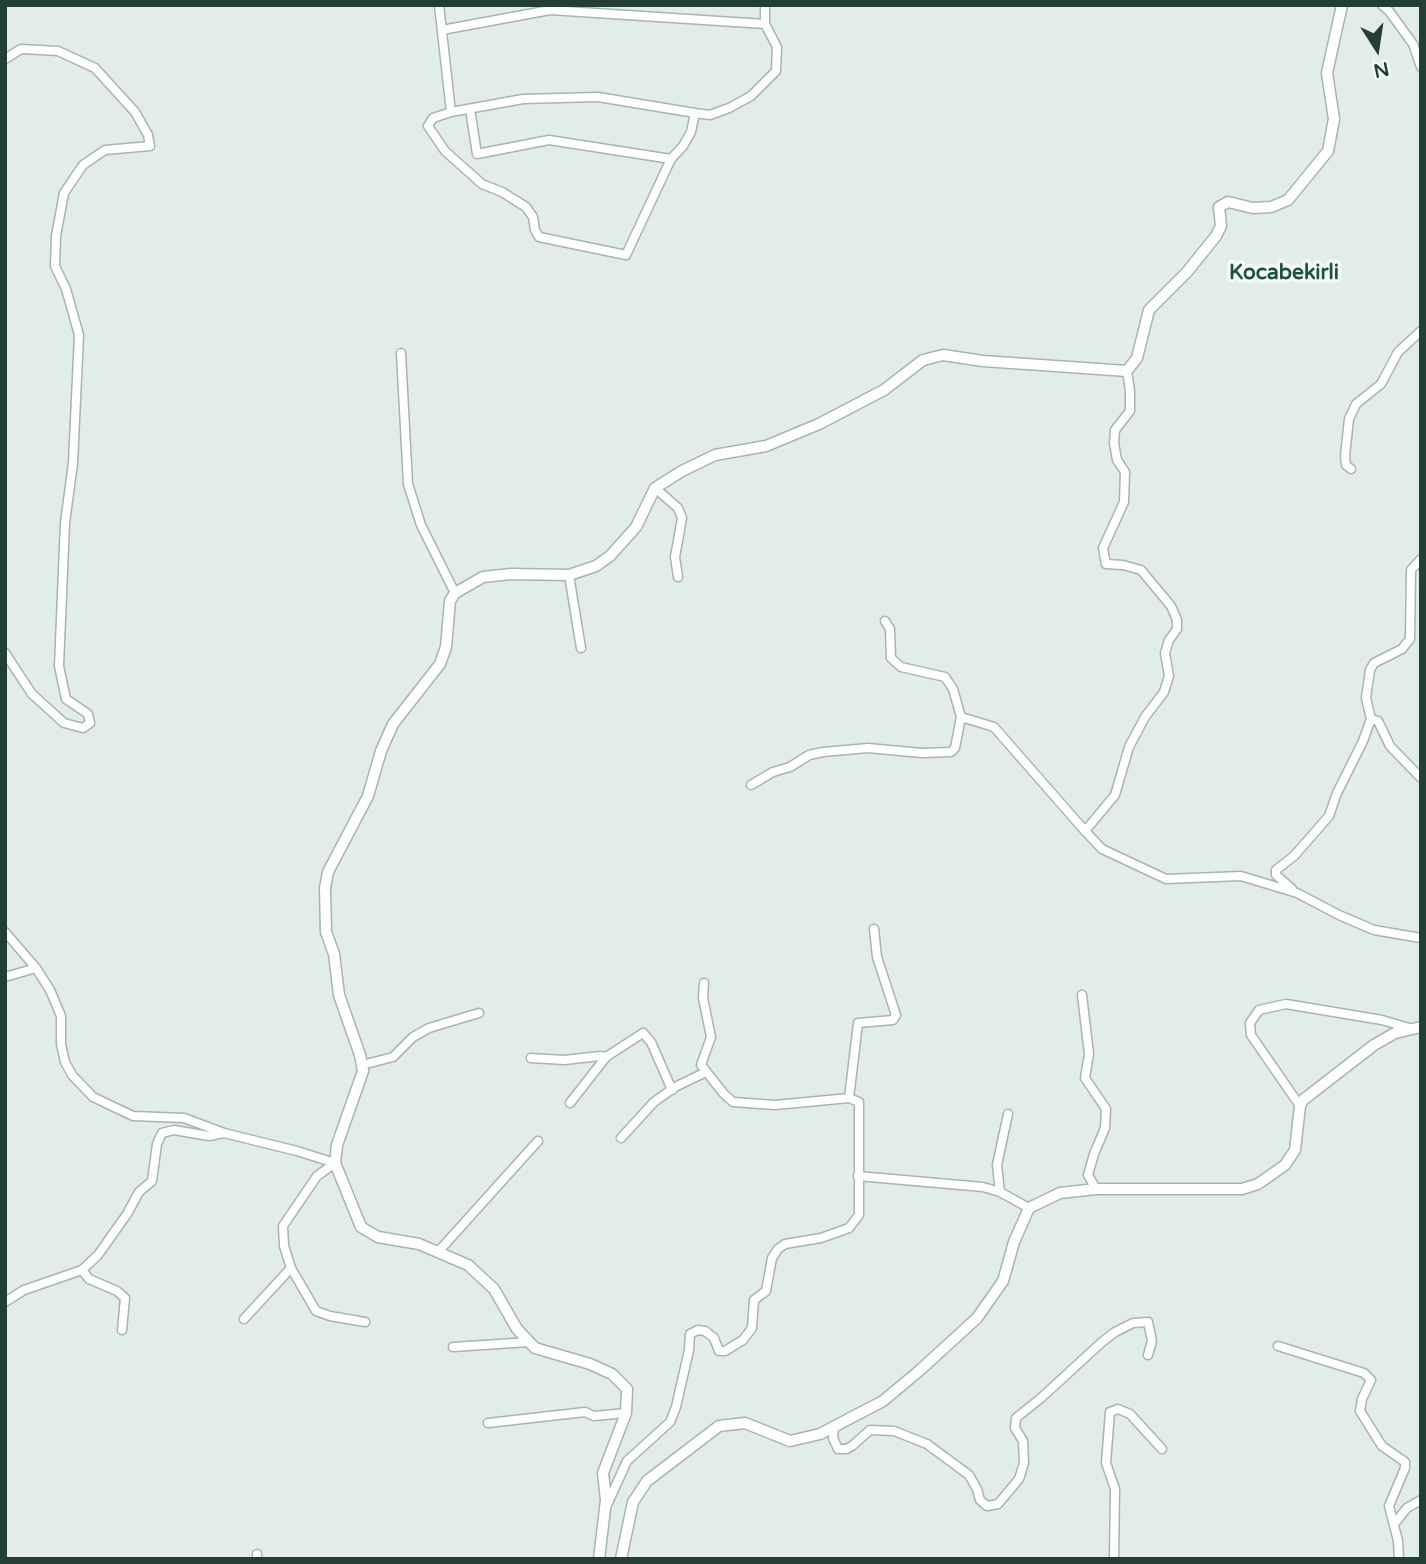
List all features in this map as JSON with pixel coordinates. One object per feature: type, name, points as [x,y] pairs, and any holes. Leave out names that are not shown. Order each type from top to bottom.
[{"type":"street","points":[[439,5],[451,112]]},
{"type":"street","points":[[695,113],[691,132],[671,159],[626,255],[539,237],[533,217],[526,207],[509,195],[482,184],[445,152],[428,126],[433,118],[451,112],[523,99],[598,97],[710,115],[751,96],[776,71],[777,47],[765,24],[765,5]]},
{"type":"street","points":[[1085,831],[1115,795],[1129,747],[1145,717],[1164,692],[1169,676],[1165,653],[1169,640],[1177,629],[1177,620],[1171,606],[1141,570],[1123,565],[1105,565],[1103,548],[1124,502],[1125,472],[1117,460],[1114,443],[1115,430],[1130,411],[1127,371],[1137,358],[1149,310],[1216,236],[1221,226],[1219,207],[1228,202],[1253,208],[1271,207],[1288,200],[1328,151],[1334,119],[1327,73],[1342,5]]},
{"type":"street","points":[[1382,5],[1413,44],[1421,67]]},
{"type":"street","points":[[442,30],[550,10],[765,24]]},
{"type":"street","points":[[5,59],[21,49],[58,51],[95,68],[135,112],[148,135],[150,146],[105,150],[83,165],[64,193],[56,236],[55,266],[66,289],[79,335],[73,463],[65,523],[59,666],[66,699],[88,714],[90,723],[83,728],[64,723],[32,694],[5,653]]},
{"type":"street","points":[[470,109],[477,154],[549,140],[671,159]]},
{"type":"street","points":[[1351,469],[1346,465],[1345,456],[1349,419],[1356,404],[1381,384],[1398,352],[1421,331]]},
{"type":"street","points":[[401,353],[408,484],[421,525],[454,593]]},
{"type":"street","points":[[599,1559],[605,1508],[603,1473],[626,1413],[627,1389],[612,1374],[590,1364],[535,1348],[517,1329],[494,1289],[468,1265],[419,1244],[378,1237],[361,1227],[335,1163],[337,1145],[363,1071],[339,995],[334,954],[326,932],[328,872],[368,796],[381,751],[393,724],[439,664],[446,647],[450,601],[454,593],[483,577],[511,574],[569,575],[596,566],[610,556],[636,527],[655,488],[715,455],[766,446],[819,424],[884,390],[923,360],[943,355],[983,361],[1127,371]]},
{"type":"street","points":[[655,488],[678,508],[682,518],[675,557],[678,577]]},
{"type":"street","points":[[1297,893],[1276,875],[1276,870],[1294,856],[1329,816],[1371,719],[1366,698],[1370,670],[1374,663],[1402,649],[1410,639],[1411,570],[1421,559]]},
{"type":"street","points":[[569,575],[581,648]]},
{"type":"street","points":[[751,785],[773,772],[790,767],[808,755],[823,752],[868,748],[922,753],[951,752],[955,748],[961,717],[953,689],[945,677],[901,667],[891,658],[890,629],[885,621]]},
{"type":"street","points":[[961,717],[994,727],[1102,849],[1166,878],[1241,876],[1297,893],[1374,930],[1421,938]]},
{"type":"street","points":[[1371,719],[1378,721],[1390,746],[1421,778]]},
{"type":"street","points":[[849,1098],[858,1023],[893,1020],[895,1015],[877,957],[874,929]]},
{"type":"street","points":[[5,932],[36,968],[50,990],[61,1016],[61,1044],[65,1062],[72,1075],[93,1097],[133,1116],[184,1118],[225,1133],[335,1163]]},
{"type":"street","points":[[5,977],[36,968]]},
{"type":"street","points":[[605,1508],[627,1461],[670,1422],[689,1350],[690,1334],[698,1330],[705,1331],[714,1338],[719,1351],[725,1351],[743,1340],[752,1328],[754,1300],[765,1290],[772,1258],[778,1249],[785,1244],[821,1238],[849,1228],[859,1215],[859,1102],[849,1098],[775,1105],[733,1102],[701,1065],[711,1037],[703,998],[704,983]]},
{"type":"street","points":[[1082,995],[1089,1054],[1085,1078],[1105,1110],[1105,1128],[1088,1175],[1096,1189]]},
{"type":"street","points":[[1300,1106],[1251,1035],[1250,1023],[1259,1010],[1286,1004],[1382,1020],[1409,1028]]},
{"type":"street","points":[[362,1065],[393,1057],[412,1037],[429,1027],[479,1013]]},
{"type":"street","points":[[621,1559],[634,1502],[647,1481],[719,1426],[745,1423],[790,1441],[820,1434],[883,1401],[919,1371],[976,1318],[1003,1281],[1014,1242],[1029,1209],[1060,1193],[1096,1189],[1242,1189],[1258,1184],[1285,1165],[1295,1150],[1303,1100],[1374,1045],[1395,1033],[1421,1027]]},
{"type":"street","points":[[570,1103],[606,1057],[636,1036],[645,1034],[672,1090]]},
{"type":"street","points":[[531,1058],[564,1060],[606,1057]]},
{"type":"street","points":[[621,1138],[653,1102],[706,1072]]},
{"type":"street","points":[[1000,1192],[997,1165],[1008,1114]]},
{"type":"street","points":[[5,1302],[24,1290],[82,1270],[98,1255],[117,1229],[138,1192],[152,1181],[157,1144],[162,1133],[173,1129],[209,1136],[225,1133]]},
{"type":"street","points":[[438,1252],[538,1141]]},
{"type":"street","points":[[335,1163],[317,1176],[283,1226],[284,1246],[291,1268],[317,1311],[365,1322]]},
{"type":"street","points":[[858,1176],[983,1187],[1000,1192],[1029,1209]]},
{"type":"street","points":[[244,1319],[291,1268]]},
{"type":"street","points":[[82,1270],[89,1279],[117,1291],[125,1298],[122,1331]]},
{"type":"street","points":[[834,1427],[833,1438],[838,1449],[846,1450],[870,1430],[894,1431],[927,1444],[969,1475],[980,1500],[987,1506],[998,1504],[1019,1479],[1024,1463],[1023,1441],[1016,1428],[1016,1418],[1108,1337],[1133,1323],[1148,1322],[1152,1341],[1148,1355]]},
{"type":"street","points":[[453,1347],[529,1342]]},
{"type":"street","points":[[1279,1346],[1364,1373],[1371,1380],[1362,1399],[1360,1411],[1382,1446],[1405,1462],[1389,1506],[1398,1541],[1399,1559]]},
{"type":"street","points":[[1114,1559],[1115,1489],[1106,1463],[1110,1412],[1118,1409],[1130,1414],[1162,1449]]},
{"type":"street","points":[[488,1423],[584,1412],[594,1416],[626,1413]]},
{"type":"street","points":[[1394,1524],[1407,1508],[1421,1500]]},
{"type":"district","name":"Kocabekirli","points":[[1284,273]]}]
